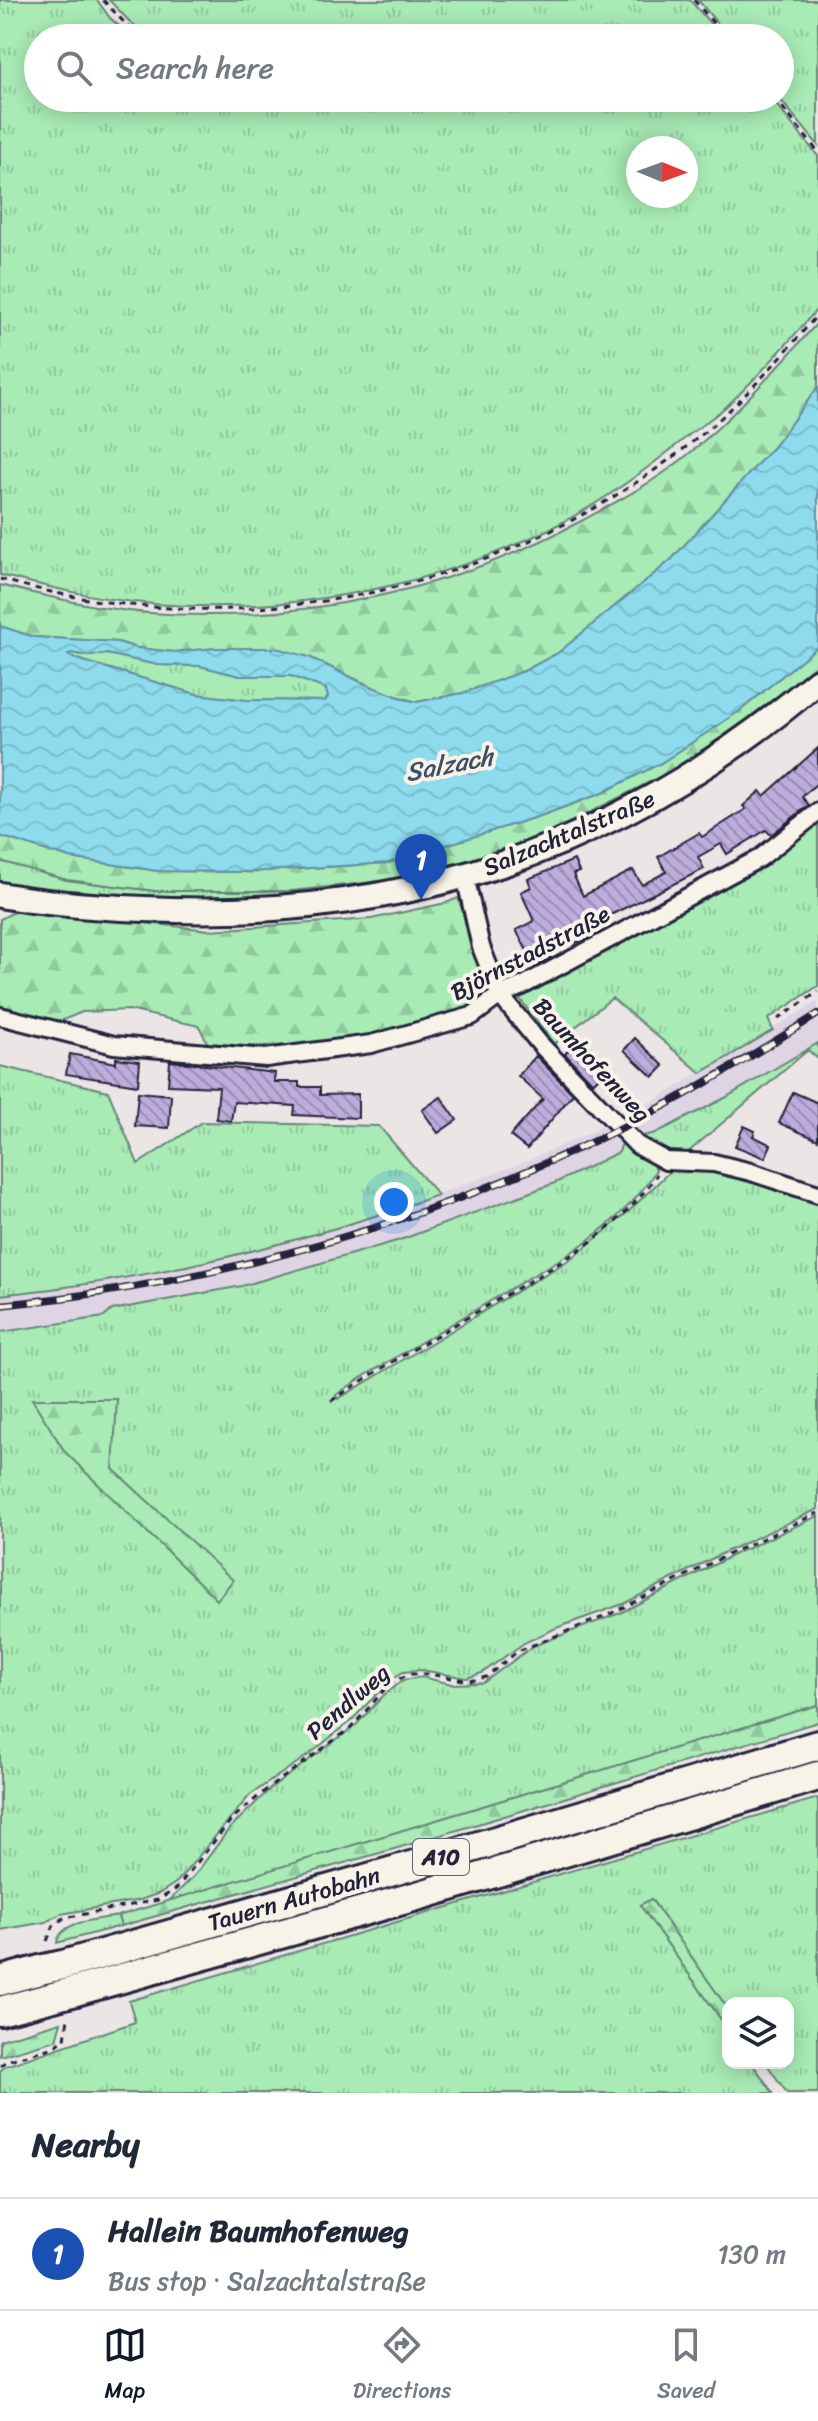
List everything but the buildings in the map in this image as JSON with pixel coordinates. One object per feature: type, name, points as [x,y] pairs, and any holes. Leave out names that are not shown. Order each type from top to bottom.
[{"type":"highway","name":"Tauern Autobahn","points":[[0,1981],[818,1745]]},
{"type":"highway","name":"Tauern Autobahn","points":[[0,2011],[64,2002],[818,1776]]},
{"type":"main road","name":"Salzachtalstraße","points":[[0,895],[85,906],[255,912],[340,903],[414,890],[539,851],[609,821],[670,789],[731,750],[818,681]]},
{"type":"street","name":"Björnstadstraße","points":[[0,1016],[114,1045],[266,1058],[371,1044],[472,1016],[500,995],[760,858],[818,812]]},
{"type":"street","name":"Baumhofenweg","points":[[465,876],[481,947],[500,995],[540,1044],[637,1145],[666,1161],[714,1163],[765,1175],[818,1194]]},
{"type":"path","points":[[103,0],[126,24]]},
{"type":"path","points":[[694,0],[714,24]]},
{"type":"path","points":[[786,112],[818,152]]},
{"type":"path","points":[[0,579],[81,598],[159,608],[259,610],[349,597],[461,568],[551,531],[645,478],[725,414],[818,314]]},
{"type":"path","points":[[778,1019],[818,992]]},
{"type":"path","points":[[331,1401],[571,1256],[647,1189],[666,1161]]},
{"type":"path","name":"Pendlweg","points":[[47,1941],[54,1925],[64,1918],[158,1900],[176,1889],[232,1819],[351,1728],[391,1682],[410,1674],[470,1681],[486,1677],[518,1651],[608,1615],[818,1513]]},
{"type":"path","points":[[0,2066],[6,2061],[54,2047],[65,2039],[64,2002]]},
{"type":"shaded area","points":[[818,1001],[818,1043],[809,1050],[725,1098],[656,1133],[651,1132],[621,1146],[619,1152],[555,1183],[400,1240],[242,1286],[112,1310],[104,1317],[0,1332],[0,1295],[91,1284],[210,1261],[368,1220],[527,1161],[637,1111]]},
{"type":"green space","points":[[0,0],[97,0],[117,24],[24,24],[24,112],[782,112],[818,156],[818,308],[765,368],[722,410],[597,502],[517,544],[468,563],[366,591],[260,605],[135,602],[77,593],[0,575]]},
{"type":"green space","points":[[109,0],[690,0],[711,24],[133,24]]},
{"type":"green space","points":[[698,0],[818,0],[818,145],[791,112],[794,112],[794,24],[718,24]]},
{"type":"green space","points":[[818,322],[818,387],[774,446],[671,560],[558,653],[524,671],[463,693],[417,702],[383,692],[309,657],[216,648],[175,652],[137,648],[118,642],[34,637],[0,626],[0,585],[130,611],[205,615],[262,613],[373,597],[427,584],[481,566],[583,520],[665,472],[725,422]]},
{"type":"green space","points":[[818,646],[818,662],[812,668],[748,720],[666,774],[549,833],[438,875],[291,891],[155,891],[67,880],[0,861],[0,836],[70,858],[158,871],[248,872],[388,863],[543,815],[602,793],[661,763],[741,710]]},
{"type":"green space","points":[[107,654],[158,665],[200,666],[240,676],[291,676],[326,689],[328,697],[325,701],[246,700],[196,694],[73,658],[68,655],[88,656]]},
{"type":"green space","points":[[818,820],[818,986],[768,1019],[773,1030],[701,1073],[612,998],[554,1044],[517,995]]},
{"type":"green space","points":[[0,861],[67,880],[155,891],[291,891],[438,875],[366,890],[190,904],[0,886]]},
{"type":"green space","points":[[458,898],[482,967],[486,991],[477,1003],[462,1013],[362,1039],[210,1048],[199,1026],[129,1010],[82,1012],[54,1024],[0,1011],[0,919],[20,909],[209,930],[371,919]]},
{"type":"green space","points":[[818,1043],[818,1059],[808,1050],[686,1154],[663,1148],[643,1136],[656,1133],[725,1098]]},
{"type":"green space","points":[[0,1066],[108,1091],[138,1164],[202,1122],[379,1126],[438,1195],[331,1230],[222,1258],[112,1280],[0,1295]]},
{"type":"green space","points":[[626,1143],[652,1163],[656,1170],[639,1195],[617,1216],[569,1254],[361,1378],[336,1395],[338,1399],[572,1258],[628,1212],[674,1167],[748,1177],[818,1200],[818,1509],[623,1604],[524,1643],[482,1673],[467,1678],[421,1670],[403,1672],[390,1680],[353,1719],[310,1754],[250,1795],[177,1882],[160,1893],[140,1900],[61,1914],[46,1922],[0,1930],[0,1332],[104,1317],[112,1310],[242,1286],[400,1240],[555,1183],[619,1152]]},
{"type":"green space","points":[[32,1399],[117,1399],[113,1469],[233,1580],[217,1600],[65,1452]]},
{"type":"green space","points":[[818,1516],[818,1705],[169,1901],[195,1875],[229,1829],[271,1788],[356,1725],[403,1680],[422,1677],[451,1684],[483,1683],[533,1646],[620,1613],[737,1553]]},
{"type":"green space","points":[[818,1705],[818,1722],[401,1847],[121,1926],[118,1916]]},
{"type":"green space","points":[[818,1798],[818,2093],[787,2093],[770,2069],[794,2069],[794,1997],[722,1997],[722,2000],[651,1899],[641,1906],[722,2021],[722,2069],[756,2069],[773,2093],[0,2093],[0,2071],[5,2066],[135,2022],[129,2001]]},
{"type":"green space","points":[[651,1899],[722,2000],[722,2021],[640,1905]]},
{"type":"green space","points":[[118,1916],[121,1926],[57,1943],[60,1935],[73,1925]]},
{"type":"green space","points":[[61,2022],[56,2040],[0,2056],[0,2040]]},
{"type":"water","name":"Salzach","points":[[818,387],[818,646],[741,710],[661,763],[602,793],[543,815],[388,863],[248,872],[158,871],[70,858],[0,836],[0,626],[34,637],[118,642],[137,648],[174,652],[276,648],[309,657],[404,699],[417,702],[463,693],[524,671],[558,653],[671,560],[774,446]],"holes":[[[107,654],[158,665],[200,666],[240,676],[291,676],[326,689],[328,697],[325,701],[246,700],[196,694],[68,655]]]},
{"type":"railway","points":[[0,1305],[166,1281],[329,1242],[409,1216],[488,1187],[641,1118],[731,1068],[818,1014]]},
{"type":"place","name":"Hallein Baumhofenweg","points":[[421,900]]}]
